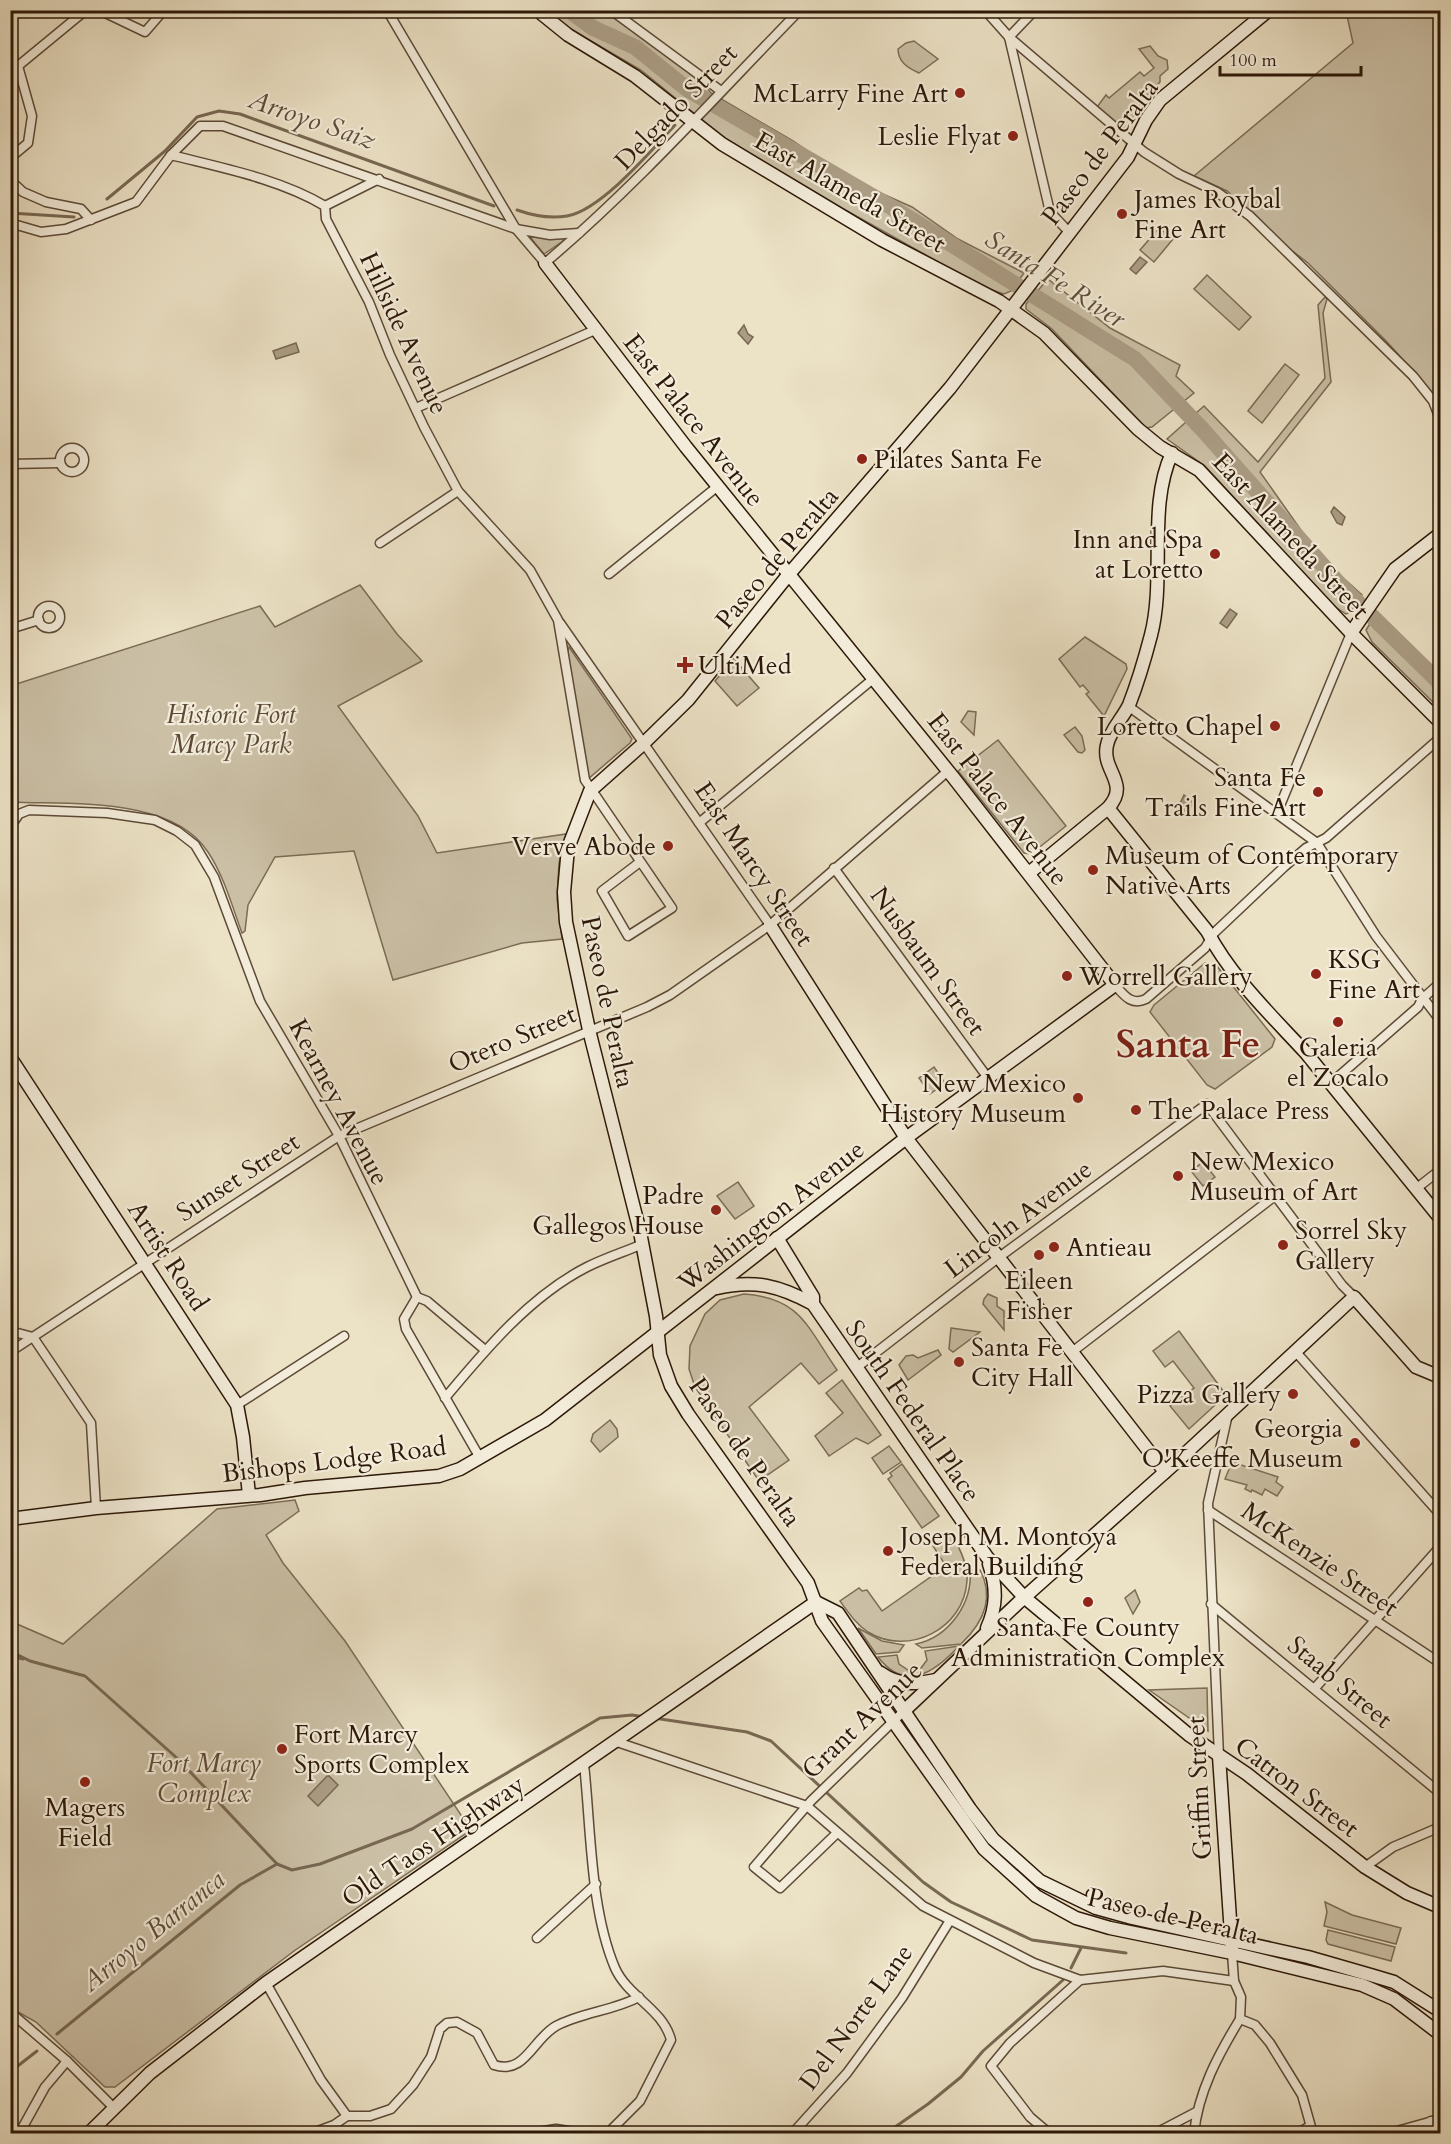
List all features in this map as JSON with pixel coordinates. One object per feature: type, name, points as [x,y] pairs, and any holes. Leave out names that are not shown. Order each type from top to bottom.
[{"type":"street","points":[[10,158],[28,143],[32,116],[18,66],[87,10]]},
{"type":"street","points":[[99,10],[145,32],[164,10]]},
{"type":"street","name":"East Palace Avenue","points":[[387,10],[516,229],[1115,984],[1134,1002],[1146,999],[1201,952],[1211,940]]},
{"type":"street","name":"East Alameda Street","points":[[537,10],[567,35],[635,76],[785,184],[1014,304],[1138,429],[1199,470],[1354,628],[1440,722]]},
{"type":"street","points":[[611,10],[719,94]]},
{"type":"street","name":"Delgado Street","points":[[545,263],[580,233],[800,10]]},
{"type":"street","points":[[985,10],[1009,37],[1136,145],[1179,174],[1218,192],[1250,216],[1413,376],[1433,401],[1440,419]]},
{"type":"street","points":[[1009,37],[1035,10]]},
{"type":"street","name":"Paseo de Peralta","points":[[1269,10],[1160,100],[1146,120],[1136,145],[917,428],[789,574],[688,700],[590,791],[571,837],[565,866],[566,922],[589,1029],[643,1244],[660,1355],[676,1395],[730,1477],[753,1504],[808,1583],[822,1621],[984,1849],[1036,1896],[1076,1918],[1110,1928],[1231,1948],[1308,1957],[1394,1982],[1440,2011]]},
{"type":"street","points":[[1009,37],[1050,212],[1069,232]]},
{"type":"street","points":[[10,223],[41,232],[66,229],[136,202],[171,155],[200,126],[224,126],[516,229],[550,235],[580,233]]},
{"type":"street","points":[[171,155],[246,174],[309,196],[325,206],[379,179]]},
{"type":"street","points":[[10,180],[23,192],[46,202],[81,209],[91,220]]},
{"type":"street","name":"Hillside Avenue","points":[[325,206],[326,219],[369,302],[390,355],[458,491],[530,570],[558,620],[585,780],[590,791],[640,862],[672,908],[628,936],[602,891],[640,862]]},
{"type":"street","points":[[416,408],[595,330]]},
{"type":"street","points":[[1029,873],[1108,808],[1116,798],[1118,787],[1107,761],[1107,744],[1128,706],[1155,618],[1162,480],[1172,453]]},
{"type":"street","points":[[10,464],[60,463]]},
{"type":"street","points":[[609,574],[718,486]]},
{"type":"street","points":[[380,543],[458,491]]},
{"type":"street","points":[[1276,813],[1354,628],[1395,569],[1440,534]]},
{"type":"street","points":[[10,629],[39,620]]},
{"type":"street","name":"East Marcy Street","points":[[558,620],[770,925],[906,1138],[1165,1472]]},
{"type":"street","points":[[699,823],[873,680]]},
{"type":"street","points":[[1128,706],[1317,843],[1370,928],[1440,1020]]},
{"type":"street","points":[[1211,940],[1214,933],[1277,873],[1306,848],[1326,838],[1440,738]]},
{"type":"street","name":"Otero Street","points":[[339,1136],[589,1029],[647,1007],[670,995],[770,925],[948,771]]},
{"type":"street","points":[[1108,808],[1282,1030],[1331,1083],[1440,1218]]},
{"type":"street","name":"Kearney Avenue","points":[[10,826],[19,814],[29,810],[107,813],[155,820],[177,831],[195,845],[214,877],[260,1001],[339,1136],[417,1297]]},
{"type":"street","name":"Nusbaum Street","points":[[834,868],[988,1078]]},
{"type":"street","points":[[1331,1083],[1418,1007],[1422,999],[1440,983]]},
{"type":"street","name":"Washington Avenue","points":[[658,1333],[906,1138],[1115,984]]},
{"type":"street","name":"Artist Road","points":[[10,1057],[237,1405],[249,1495]]},
{"type":"street","name":"Lincoln Avenue","points":[[856,1368],[998,1258],[1207,1104],[1276,1196]]},
{"type":"street","name":"Sunset Street","points":[[10,1352],[339,1136]]},
{"type":"street","points":[[1417,1188],[1440,1170]]},
{"type":"street","points":[[1072,1352],[1276,1196],[1354,1296],[1416,1367],[1440,1377]]},
{"type":"street","name":"South Federal Place","points":[[777,1238],[809,1290],[813,1304],[856,1368],[987,1557],[1024,1598]]},
{"type":"street","points":[[445,1398],[485,1350],[534,1305],[586,1268],[643,1244]]},
{"type":"street","points":[[713,1289],[744,1283],[765,1284],[788,1291],[813,1304]]},
{"type":"street","name":"Grant Avenue","points":[[836,1834],[780,1888],[754,1867],[809,1804],[983,1635],[1165,1472],[1354,1296]]},
{"type":"street","points":[[480,1458],[406,1329],[404,1319],[417,1297],[427,1301],[485,1350]]},
{"type":"street","points":[[10,1331],[33,1337],[91,1423],[96,1508]]},
{"type":"street","name":"Bishops Lodge Road","points":[[10,1519],[96,1508],[439,1476],[460,1469],[545,1420],[658,1333]]},
{"type":"street","points":[[237,1405],[344,1336]]},
{"type":"street","points":[[1295,1351],[1440,1514]]},
{"type":"street","name":"Griffin Street","points":[[1228,1414],[1208,1510],[1211,1604],[1231,1948],[1234,1981],[1241,1997],[1240,2019]]},
{"type":"street","name":"McKenzie Street","points":[[1208,1510],[1440,1663]]},
{"type":"street","points":[[1315,1688],[1440,1547]]},
{"type":"street","points":[[983,1635],[993,1614],[996,1595],[987,1557]]},
{"type":"street","name":"Catron Street","points":[[1024,1598],[1152,1705],[1219,1756],[1247,1774],[1365,1867],[1407,1893],[1440,1907]]},
{"type":"street","name":"Paseo de Peralta","points":[[816,1602],[838,1613],[970,1809],[993,1839],[1019,1865],[1040,1881],[1096,1908],[1362,1985],[1394,1999],[1440,2034]]},
{"type":"street","name":"Old Taos Highway","points":[[88,2133],[113,2107],[170,2058],[266,1983],[636,1729],[816,1602]]},
{"type":"street","name":"Staab Street","points":[[1211,1604],[1440,1793]]},
{"type":"street","points":[[874,1666],[884,1675],[913,1685],[937,1679]]},
{"type":"street","points":[[617,1742],[809,1804],[836,1834],[923,1906],[949,1922],[1034,1963],[1080,1980],[1163,1971],[1234,1981]]},
{"type":"street","points":[[584,1764],[596,1884],[605,1940],[616,1971],[667,2027],[671,2040],[640,2101],[607,2133]]},
{"type":"street","points":[[1365,1867],[1392,1847],[1440,1827]]},
{"type":"street","points":[[537,1938],[596,1884]]},
{"type":"street","points":[[1093,1895],[1099,1902],[1122,1908],[1132,1918]]},
{"type":"street","name":"Del Norte Lane","points":[[792,2133],[847,2073],[902,1998],[949,1922]]},
{"type":"street","points":[[1050,2133],[1030,2117],[991,2066],[1005,2049],[1080,1980]]},
{"type":"street","points":[[266,1983],[321,2080],[347,2116]]},
{"type":"street","points":[[310,2133],[334,2125],[347,2116],[370,2116],[391,2109],[413,2085],[432,2057],[440,2030],[447,2023],[456,2022],[477,2033],[495,2065],[506,2069],[518,2066],[532,2047],[555,2027],[626,2005],[639,1997]]},
{"type":"street","points":[[12,2014],[67,2061],[113,2107]]},
{"type":"street","points":[[1194,2133],[1196,2112],[1211,2071],[1240,2019],[1255,2025],[1266,2037],[1302,2095],[1312,2130],[1297,2133]]},
{"type":"street","points":[[19,2133],[45,2087],[67,2061]]},
{"type":"street","points":[[1154,2133],[1196,2112]]},
{"type":"street","points":[[1386,2133],[1436,2120],[1433,2133]]},
{"type":"street","points":[[525,2133],[556,2129],[587,2133]]},
{"type":"green space","points":[[547,11],[605,11],[700,80],[711,93],[793,141],[849,179],[912,207],[958,239],[1024,273],[1011,291],[1004,294],[983,287],[842,208],[723,137],[641,70],[574,31]]},
{"type":"green space","points":[[1346,11],[1440,11],[1440,407],[1425,384],[1387,342],[1308,263],[1286,246],[1227,191],[1194,176],[1353,43]]},
{"type":"green space","points":[[914,41],[938,59],[919,73],[904,64],[898,54],[898,49]]},
{"type":"green space","points":[[1150,46],[1158,56],[1167,60],[1168,69],[1160,76],[1160,82],[1142,101],[1127,131],[1097,107],[1106,95],[1109,98],[1140,72],[1144,76],[1154,68],[1139,49]]},
{"type":"green space","points":[[1159,228],[1173,239],[1154,262],[1140,250]]},
{"type":"green space","points":[[530,237],[562,238],[563,241],[544,254]]},
{"type":"green space","points":[[1207,275],[1251,317],[1239,330],[1194,289]]},
{"type":"green space","points":[[1048,279],[1110,328],[1180,365],[1176,376],[1194,393],[1152,427],[1146,428],[1052,329],[1026,309],[1026,304]]},
{"type":"green space","points":[[1325,297],[1327,299],[1323,313],[1331,382],[1260,472],[1320,557],[1362,595],[1351,612],[1346,614],[1334,606],[1205,466],[1167,439],[1204,406],[1258,462],[1325,378],[1318,305]]},
{"type":"green space","points":[[1285,364],[1299,375],[1262,423],[1248,411]]},
{"type":"green space","name":"Historic Fort Marcy Park","points":[[360,585],[397,634],[422,661],[338,706],[418,816],[437,853],[566,834],[559,863],[557,899],[562,939],[522,943],[393,980],[354,851],[275,857],[248,905],[245,931],[242,933],[214,861],[192,834],[170,821],[145,812],[118,807],[11,802],[10,686],[260,606],[275,627]]},
{"type":"green space","points":[[1377,612],[1440,677],[1440,709],[1372,642],[1366,630]]},
{"type":"green space","points":[[1085,637],[1126,664],[1127,669],[1104,716],[1086,694],[1089,692],[1083,685],[1080,687],[1059,659]]},
{"type":"green space","points":[[569,647],[632,739],[588,779],[567,654]]},
{"type":"green space","points":[[734,659],[759,688],[737,706],[715,681]]},
{"type":"green space","points":[[968,711],[976,712],[974,735],[961,722]]},
{"type":"green space","points":[[1075,727],[1082,736],[1085,750],[1082,753],[1078,752],[1064,735]]},
{"type":"green space","points":[[998,740],[1066,826],[1031,854],[1024,853],[958,771]]},
{"type":"green space","points":[[1205,963],[1216,965],[1275,1039],[1272,1047],[1215,1089],[1207,1085],[1150,1012],[1154,1005]]},
{"type":"green space","points":[[934,1067],[945,1083],[930,1094],[919,1078]]},
{"type":"green space","points":[[1203,1162],[1215,1177],[1203,1186],[1191,1171]]},
{"type":"green space","points":[[738,1182],[754,1206],[735,1219],[717,1196]]},
{"type":"green space","points":[[744,1294],[763,1297],[791,1308],[801,1317],[837,1370],[819,1384],[801,1363],[749,1407],[789,1460],[759,1481],[695,1387],[689,1369],[690,1346],[705,1314],[720,1300]]},
{"type":"green space","points":[[988,1294],[997,1298],[997,1306],[1004,1311],[1004,1330],[983,1304]]},
{"type":"green space","points":[[951,1328],[980,1332],[953,1352],[949,1349]]},
{"type":"green space","points":[[1179,1331],[1226,1395],[1189,1429],[1170,1406],[1194,1388],[1173,1361],[1165,1367],[1153,1351]]},
{"type":"green space","points":[[938,1350],[941,1355],[908,1380],[899,1365],[906,1356],[913,1355],[918,1358]]},
{"type":"green space","points":[[842,1380],[881,1435],[868,1444],[856,1438],[829,1456],[815,1436],[843,1413],[826,1393]]},
{"type":"green space","points":[[610,1420],[617,1429],[618,1437],[600,1452],[591,1441],[593,1434]]},
{"type":"green space","points":[[889,1446],[901,1462],[883,1474],[872,1458]]},
{"type":"green space","points":[[1232,1462],[1278,1477],[1276,1482],[1283,1487],[1277,1496],[1265,1489],[1262,1495],[1252,1490],[1251,1492],[1245,1489],[1247,1485],[1225,1479]]},
{"type":"green space","points":[[902,1464],[939,1516],[922,1528],[888,1479],[892,1476],[890,1473]]},
{"type":"green space","name":"Fort Marcy Complex","points":[[295,1500],[299,1511],[266,1535],[283,1563],[345,1641],[471,1830],[294,1951],[115,2087],[105,2087],[36,2022],[11,2008],[10,1621],[63,1644],[217,1509]]},
{"type":"green space","points":[[951,1534],[963,1556],[967,1581],[964,1598],[956,1613],[945,1625],[916,1640],[900,1641],[884,1639],[868,1632],[852,1618],[840,1601],[859,1588],[862,1591],[867,1590],[882,1611],[946,1566],[933,1546]]},
{"type":"green space","points":[[970,1570],[980,1570],[986,1590],[984,1610],[975,1628],[961,1644],[922,1648],[916,1644],[939,1634],[956,1617],[967,1594]]},
{"type":"green space","points":[[1135,1590],[1140,1602],[1133,1614],[1125,1598]]},
{"type":"green space","points":[[858,1628],[882,1641],[904,1645],[899,1652],[876,1654]]},
{"type":"green space","points":[[959,1646],[940,1664],[920,1675],[899,1674],[878,1657],[897,1655],[899,1664],[908,1670],[921,1668],[927,1660],[925,1651]]},
{"type":"green space","points":[[1207,1688],[1208,1731],[1149,1690]]},
{"type":"green space","points":[[1325,1902],[1352,1915],[1401,1928],[1396,1944],[1324,1926],[1327,1912]]},
{"type":"green space","points":[[1328,1930],[1395,1947],[1391,1961],[1328,1944],[1326,1940]]},
{"type":"shaded area","points":[[1140,257],[1147,262],[1136,274],[1130,269]]},
{"type":"shaded area","points":[[744,325],[748,334],[753,337],[748,344],[738,333]]},
{"type":"shaded area","points":[[296,343],[299,352],[276,359],[273,351]]},
{"type":"shaded area","points":[[1334,507],[1345,517],[1342,525],[1337,523],[1331,512]]},
{"type":"shaded area","points":[[1230,609],[1237,614],[1227,628],[1220,623]]},
{"type":"shaded area","points":[[1184,795],[1194,803],[1181,817],[1176,812]]},
{"type":"shaded area","points":[[328,1775],[338,1785],[318,1806],[308,1796]]},
{"type":"waterway","name":"Santa Fe River","points":[[569,10],[593,28],[635,47],[687,89],[898,211],[1135,359],[1203,430],[1341,586],[1440,683]]},
{"type":"waterway","name":"Arroyo Saiz","points":[[107,199],[165,151],[197,117],[219,111],[240,114],[494,206]]},
{"type":"waterway","name":"Arroyo Saiz","points":[[517,210],[548,217],[567,216],[595,203],[625,178],[675,125]]},
{"type":"waterway","name":"Arroyo Saiz","points":[[10,213],[74,217]]},
{"type":"waterway","points":[[10,1651],[30,1661],[85,1676],[178,1759],[277,1864],[292,1870],[320,1864],[412,1829],[600,1718],[632,1715],[645,1717]]},
{"type":"waterway","points":[[10,1656],[23,1659]]},
{"type":"waterway","points":[[654,1718],[747,1732],[771,1741],[923,1882],[951,1902],[1032,1940],[1126,1953]]},
{"type":"waterway","name":"Arroyo Barranca","points":[[57,2034],[240,1885],[277,1864]]},
{"type":"waterway","points":[[1071,1968],[1081,1948]]},
{"type":"waterway","points":[[885,2134],[928,2104],[961,2077],[983,2051],[1063,1980]]},
{"type":"waterway","name":"Arroyo Barranca","points":[[10,2072],[37,2051]]},
{"type":"place","name":"McLarry Fine Art","points":[[960,93]]},
{"type":"place","name":"Leslie Flyat","points":[[1013,136]]},
{"type":"place","name":"James Roybal Fine Art","points":[[1122,214]]},
{"type":"place","name":"Pilates Santa Fe","points":[[862,459]]},
{"type":"place","name":"Inn and Spa at Loretto","points":[[1215,554]]},
{"type":"place","name":"UltiMed","points":[[685,665]]},
{"type":"place","name":"Loretto Chapel","points":[[1275,726]]},
{"type":"place","name":"Santa Fe Trails Fine Art","points":[[1318,792]]},
{"type":"place","name":"Verve Abode","points":[[668,846]]},
{"type":"place","name":"Museum of Contemporary Native Arts","points":[[1093,870]]},
{"type":"place","name":"KSG Fine Art","points":[[1316,974]]},
{"type":"place","name":"Worrell Gallery","points":[[1067,976]]},
{"type":"place","name":"Galeria el Zocalo","points":[[1338,1022]]},
{"type":"place","name":"New Mexico History Museum","points":[[1078,1098]]},
{"type":"place","name":"The Palace Press","points":[[1136,1110]]},
{"type":"place","name":"New Mexico Museum of Art","points":[[1178,1176]]},
{"type":"place","name":"Padre Gallegos House","points":[[716,1210]]},
{"type":"place","name":"Sorrel Sky Gallery","points":[[1283,1245]]},
{"type":"place","name":"Antieau","points":[[1054,1247]]},
{"type":"place","name":"Eileen Fisher","points":[[1039,1255]]},
{"type":"place","name":"Santa Fe City Hall","points":[[959,1362]]},
{"type":"place","name":"Pizza Gallery","points":[[1293,1394]]},
{"type":"place","name":"Georgia O'Keeffe Museum","points":[[1355,1443]]},
{"type":"place","name":"Joseph M. Montoya Federal Building","points":[[888,1551]]},
{"type":"place","name":"Santa Fe County Administration Complex","points":[[1088,1602]]},
{"type":"place","name":"Fort Marcy Sports Complex","points":[[282,1749]]},
{"type":"place","name":"Magers Field","points":[[85,1782]]},
{"type":"district","name":"Santa Fe","points":[[1188,1045]]}]
